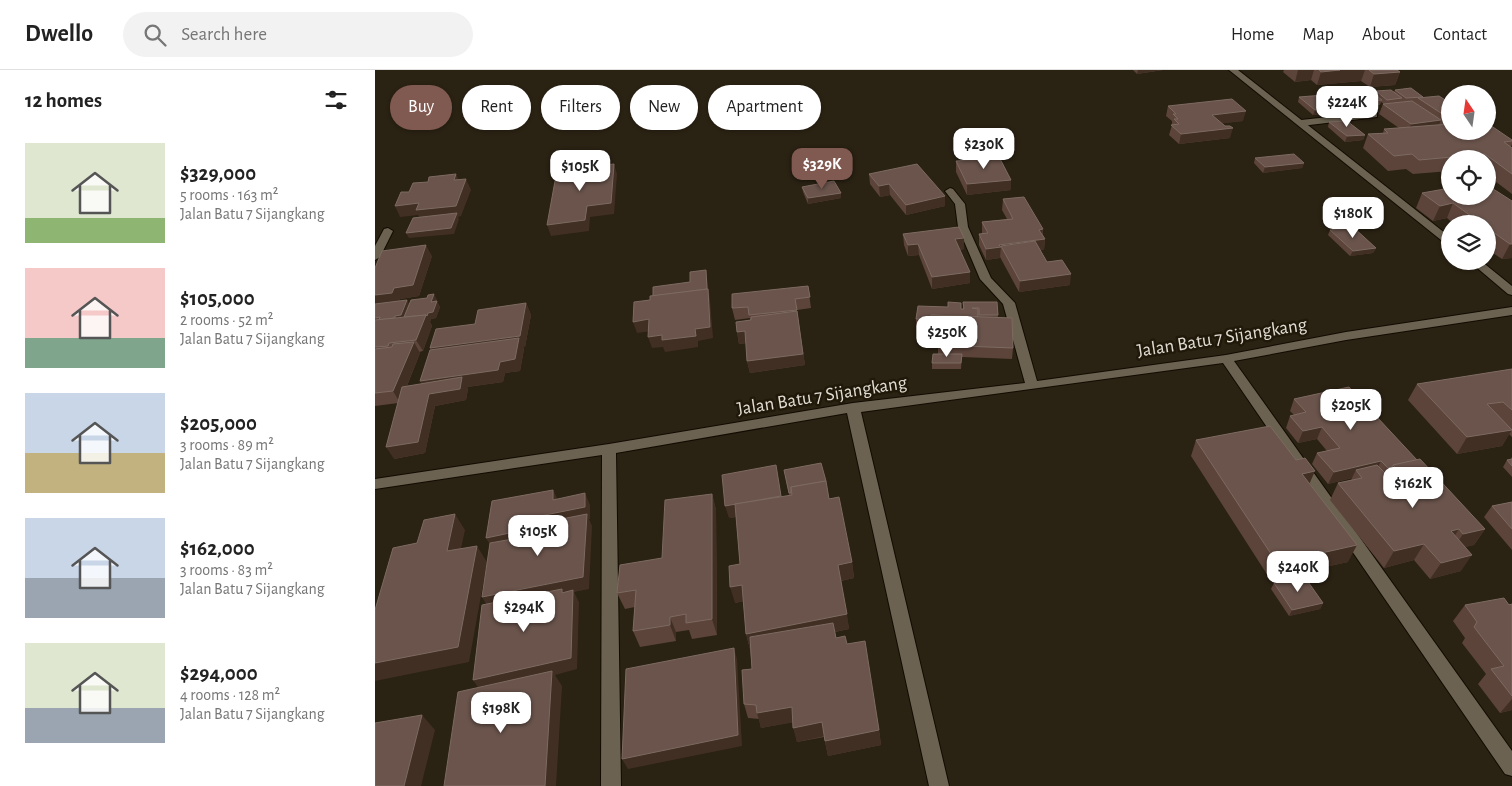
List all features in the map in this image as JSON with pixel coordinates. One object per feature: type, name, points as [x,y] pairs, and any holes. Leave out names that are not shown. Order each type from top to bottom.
[{"type":"street","points":[[1233,70],[1441,235]]},
{"type":"street","points":[[1301,123],[1374,115]]},
{"type":"street","points":[[950,191],[960,204],[963,227],[986,278],[1009,303],[1031,386]]},
{"type":"street","points":[[375,257],[388,231]]},
{"type":"street","points":[[1485,270],[1512,292]]},
{"type":"street","name":"Jalan Batu 7 Sijangkang","points":[[375,484],[609,449],[853,408],[1226,359],[1346,336],[1512,311]]},
{"type":"street","points":[[1226,359],[1512,767]]},
{"type":"street","points":[[853,408],[939,786]]},
{"type":"street","points":[[609,449],[611,786]]},
{"type":"building","points":[[1319,70],[1340,70],[1321,72]]},
{"type":"building","points":[[1369,70],[1397,70],[1400,72],[1374,74]]},
{"type":"building","points":[[1411,88],[1423,97],[1406,98],[1395,90]]},
{"type":"building","points":[[1391,90],[1402,98],[1387,100],[1376,91]]},
{"type":"building","points":[[1370,91],[1382,100],[1363,102],[1352,93]]},
{"type":"building","points":[[1347,93],[1362,105],[1342,107],[1328,95]]},
{"type":"building","points":[[1324,95],[1340,107],[1315,110],[1299,97]]},
{"type":"building","points":[[1441,97],[1441,113],[1418,98]]},
{"type":"building","points":[[1232,99],[1246,111],[1212,115],[1225,126],[1233,128],[1181,134],[1171,125],[1179,124],[1174,119],[1178,119],[1173,114],[1176,114],[1168,106]]},
{"type":"building","points":[[1412,101],[1441,120],[1411,124],[1383,104]]},
{"type":"building","points":[[1347,121],[1365,135],[1347,136],[1329,122]]},
{"type":"building","points":[[1441,125],[1441,140],[1496,140],[1496,129],[1512,140],[1504,142],[1512,148],[1512,174],[1496,162],[1496,150],[1441,150],[1441,158],[1419,160],[1412,154],[1394,156],[1368,134],[1388,133],[1384,129]]},
{"type":"building","points":[[997,153],[1011,180],[967,184],[956,161],[984,159],[982,154]]},
{"type":"building","points":[[1294,154],[1304,163],[1265,167],[1255,158]]},
{"type":"building","points":[[614,164],[611,203],[587,206],[585,220],[547,225],[557,170]]},
{"type":"building","points":[[917,164],[945,196],[906,205],[889,184],[879,186],[869,174]]},
{"type":"building","points":[[456,174],[454,180],[466,179],[456,206],[416,210],[419,203],[395,206],[401,192],[409,192],[413,183],[428,182],[429,177]]},
{"type":"building","points":[[834,181],[841,193],[808,198],[802,187]]},
{"type":"building","points":[[1441,190],[1441,205],[1444,205],[1440,206],[1422,193]]},
{"type":"building","points":[[1496,191],[1512,201],[1512,244],[1496,234],[1496,215],[1470,215],[1456,205],[1496,205]]},
{"type":"building","points":[[1024,197],[1043,229],[1039,230],[1045,239],[999,245],[1001,247],[986,249],[979,234],[988,233],[982,222],[1013,219],[1003,199]]},
{"type":"building","points":[[457,213],[451,228],[406,233],[413,218]]},
{"type":"building","points":[[959,227],[964,238],[955,239],[970,272],[932,277],[918,244],[908,245],[903,234]]},
{"type":"building","points":[[1353,227],[1376,248],[1353,251],[1330,230]]},
{"type":"building","points":[[1035,241],[1047,262],[1062,260],[1071,274],[1020,281],[1001,246]]},
{"type":"building","points":[[426,245],[413,285],[394,288],[392,293],[375,295],[375,268],[382,251]]},
{"type":"building","points":[[706,270],[707,289],[653,296],[653,287],[690,282],[690,272]]},
{"type":"building","points":[[808,286],[810,297],[795,299],[797,310],[749,315],[748,307],[732,308],[732,294]]},
{"type":"building","points":[[708,289],[710,327],[695,329],[696,336],[662,340],[662,335],[648,337],[649,319],[633,322],[634,302],[650,300],[650,296]]},
{"type":"building","points":[[434,294],[431,302],[437,301],[433,312],[428,313],[427,316],[404,317],[411,300],[427,298],[428,295]]},
{"type":"building","points":[[407,300],[401,315],[395,316],[395,318],[379,320],[380,317],[375,318],[375,304]]},
{"type":"building","points":[[948,302],[961,303],[961,309],[964,309],[963,302],[997,302],[998,315],[979,315],[979,308],[972,308],[978,309],[978,317],[931,315],[931,319],[916,319],[918,306],[948,307]]},
{"type":"building","points":[[526,303],[520,336],[430,348],[436,329],[475,324],[478,310]]},
{"type":"building","points":[[797,311],[803,354],[747,361],[745,331],[737,332],[736,322],[751,320],[751,317]]},
{"type":"building","points":[[426,315],[416,340],[389,343],[388,346],[375,347],[375,320]]},
{"type":"building","points":[[931,315],[1012,318],[1013,348],[938,345],[939,334],[925,334],[926,323],[931,323]]},
{"type":"building","points":[[519,338],[515,359],[500,362],[498,370],[420,381],[430,350]]},
{"type":"building","points":[[414,342],[393,391],[375,393],[375,349],[392,347],[393,344]]},
{"type":"building","points":[[933,354],[962,354],[961,363],[932,363]]},
{"type":"building","points":[[1512,369],[1512,410],[1503,402],[1487,404],[1512,430],[1467,437],[1417,384]]},
{"type":"building","points":[[462,377],[460,389],[429,394],[418,442],[386,447],[402,387]]},
{"type":"building","points":[[1349,387],[1417,460],[1393,465],[1388,468],[1381,461],[1334,472],[1317,453],[1340,448],[1322,427],[1303,431],[1290,416],[1306,412],[1294,399]]},
{"type":"building","points":[[1270,426],[1296,460],[1305,458],[1315,471],[1302,474],[1357,545],[1277,563],[1196,440]]},
{"type":"building","points":[[1420,459],[1485,529],[1463,534],[1459,529],[1451,531],[1472,555],[1441,563],[1424,544],[1394,551],[1338,483],[1362,478],[1356,470],[1377,465],[1386,474],[1398,471],[1393,465]]},
{"type":"building","points":[[1512,459],[1512,466],[1507,460]]},
{"type":"building","points":[[821,463],[826,481],[791,487],[791,493],[789,493],[784,470]]},
{"type":"building","points":[[776,465],[781,496],[725,506],[722,475]]},
{"type":"building","points":[[826,481],[829,499],[839,497],[852,562],[838,565],[847,614],[746,634],[742,585],[730,587],[729,566],[740,564],[735,504],[792,495],[791,487]]},
{"type":"building","points":[[553,490],[553,500],[585,493],[585,507],[530,518],[529,529],[486,538],[492,501]]},
{"type":"building","points":[[712,494],[712,619],[686,623],[686,614],[670,617],[670,625],[633,631],[636,590],[617,593],[620,565],[662,558],[665,500]]},
{"type":"building","points":[[1512,502],[1512,529],[1492,506]]},
{"type":"building","points":[[455,514],[447,551],[477,546],[458,647],[375,663],[375,610],[393,548],[417,543],[424,520]]},
{"type":"building","points":[[587,514],[583,577],[482,597],[490,543],[535,535],[536,524]]},
{"type":"building","points":[[1304,576],[1323,603],[1292,610],[1274,583]]},
{"type":"building","points":[[562,589],[562,593],[573,590],[571,658],[473,680],[482,605]]},
{"type":"building","points":[[1504,598],[1509,605],[1512,604],[1512,696],[1491,669],[1504,666],[1474,627],[1477,622],[1465,605]]},
{"type":"building","points":[[833,623],[836,638],[845,636],[847,644],[865,641],[879,730],[825,741],[822,722],[793,728],[792,707],[757,713],[756,705],[744,704],[742,670],[752,669],[750,637]]},
{"type":"building","points":[[734,648],[738,735],[622,759],[626,669]]},
{"type":"building","points":[[552,671],[545,786],[444,786],[458,692]]},
{"type":"building","points":[[422,715],[404,786],[375,786],[375,723]]}]
